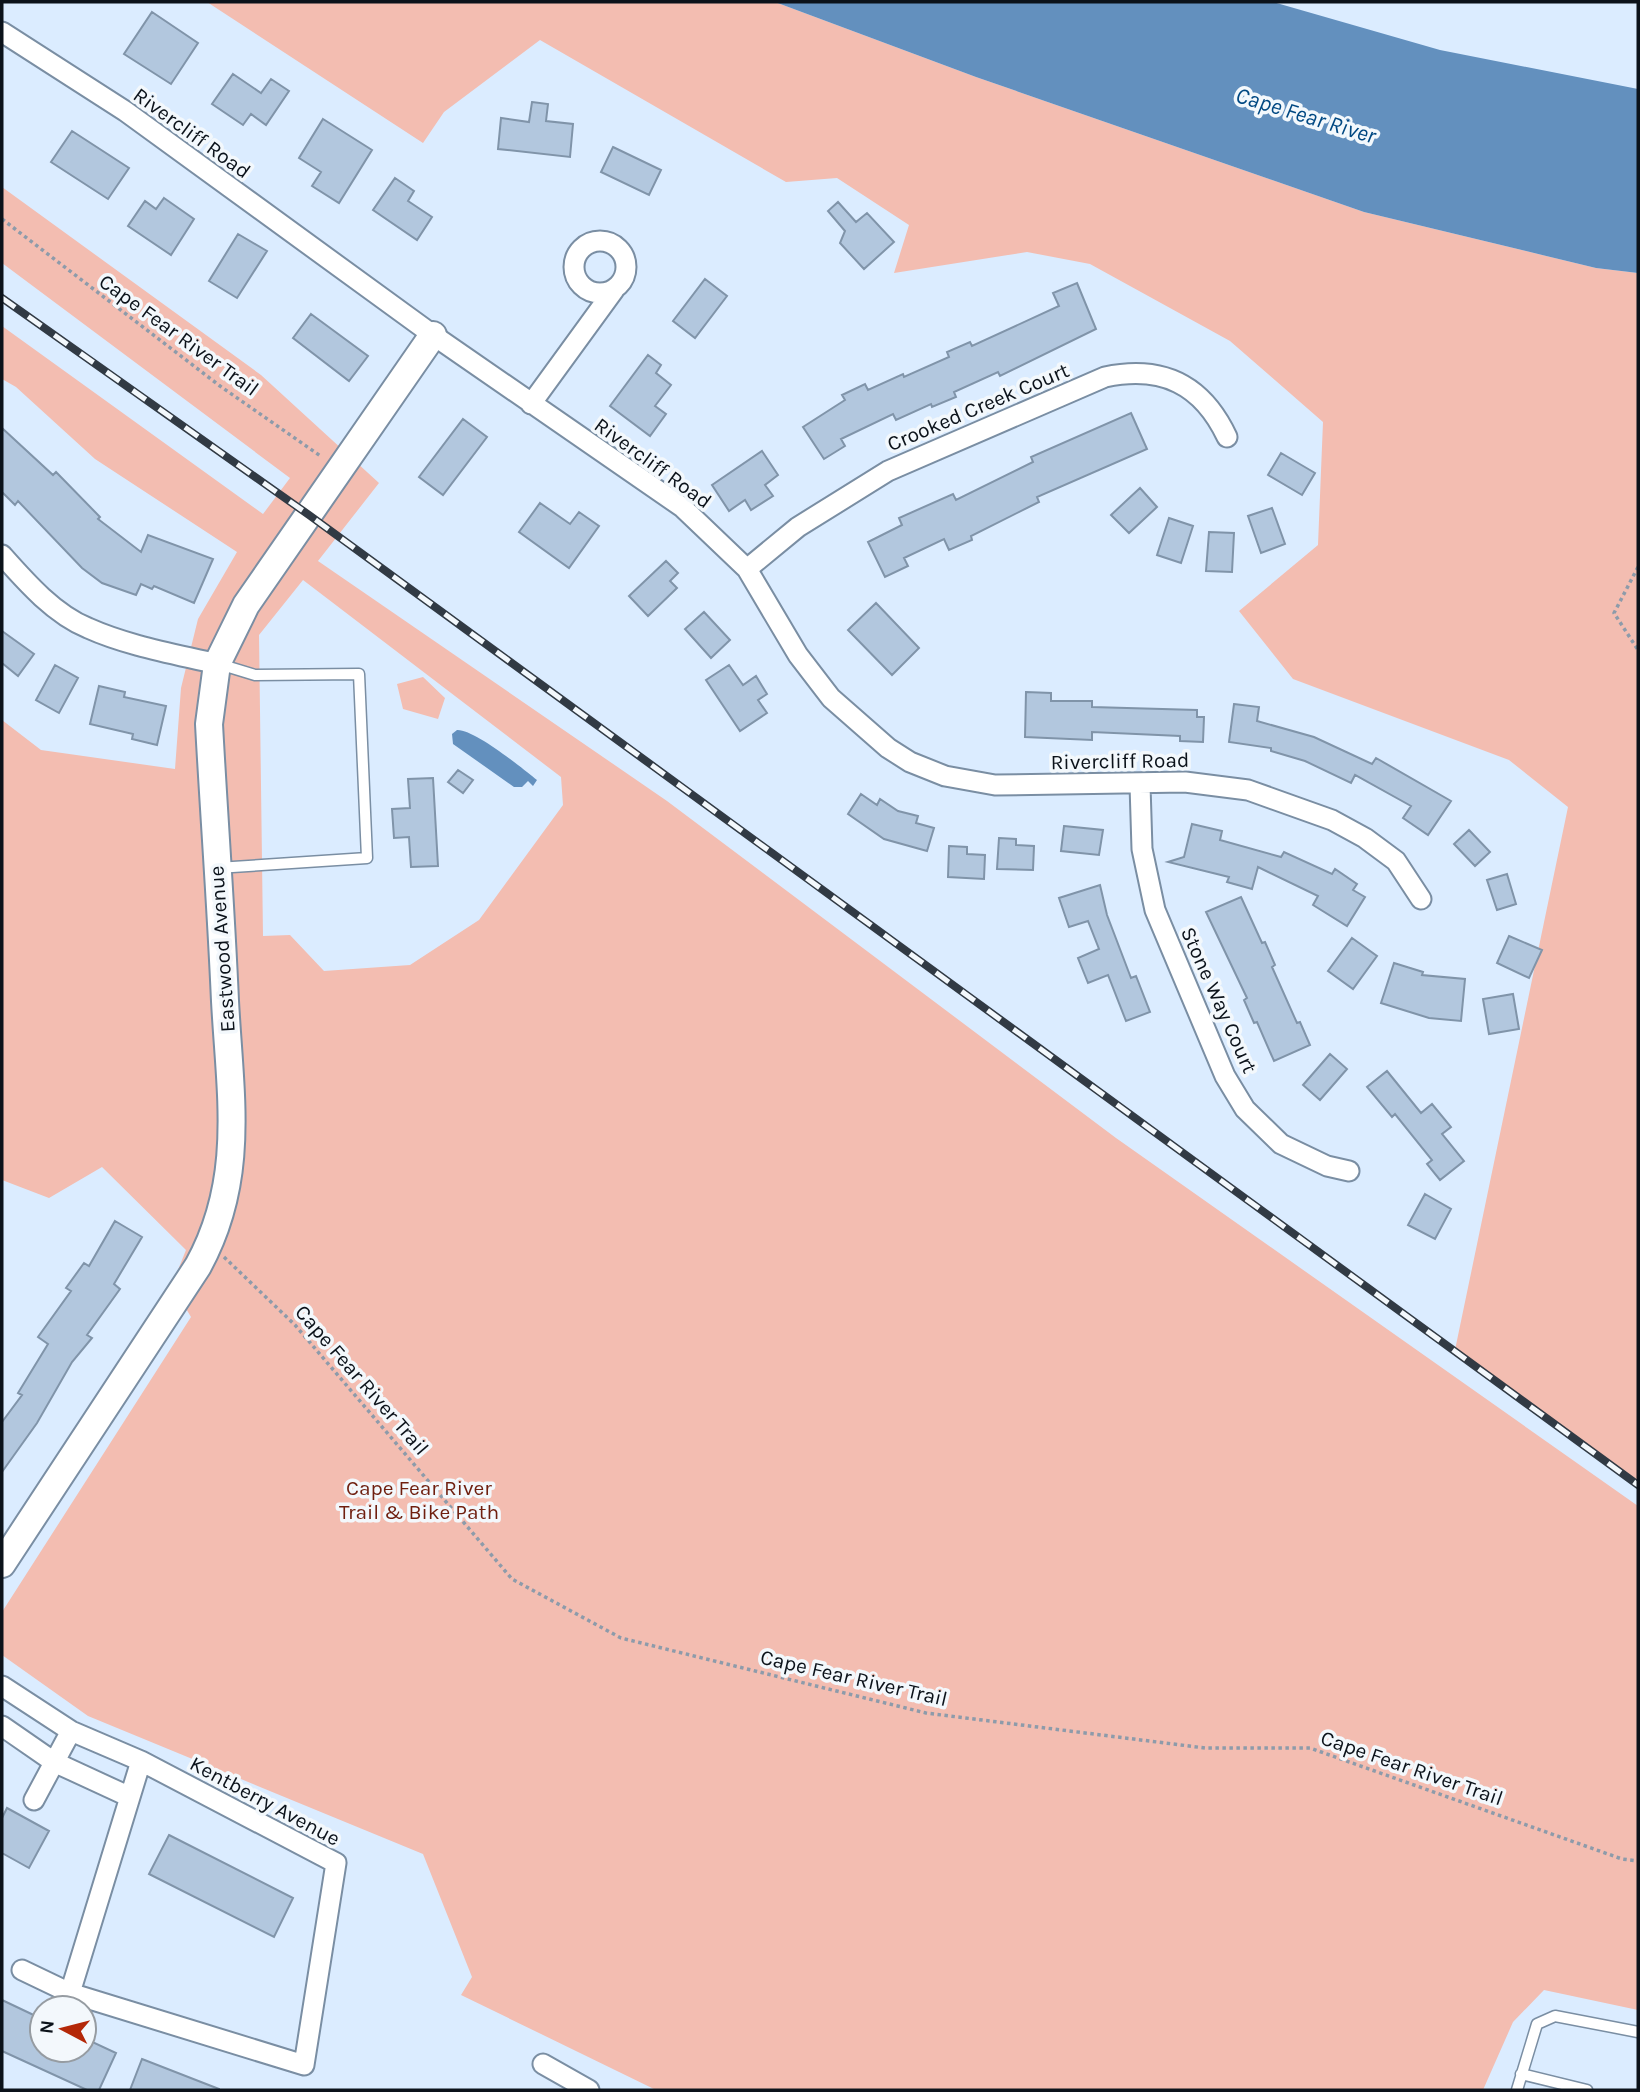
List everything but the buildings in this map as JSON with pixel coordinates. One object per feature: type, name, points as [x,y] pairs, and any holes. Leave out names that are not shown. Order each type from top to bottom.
[{"type":"street","name":"Rivercliff Road","points":[[2,32],[125,111],[433,335],[682,507],[747,569],[798,655],[831,698],[888,748],[910,762],[945,776],[995,785],[1211,783],[1285,801],[1332,820],[1387,852],[1421,898]]},
{"type":"street","points":[[531,404],[614,290]]},
{"type":"street","name":"Eastwood Avenue","points":[[2,1564],[210,1244],[226,1195],[233,1119],[209,724],[218,664],[246,604],[433,335]]},
{"type":"street","name":"Crooked Creek Court","points":[[747,569],[798,527],[888,471],[1105,377],[1131,371],[1175,381],[1197,394],[1215,411],[1227,437]]},
{"type":"street","points":[[2,555],[34,591],[86,628],[155,649],[218,664]]},
{"type":"street","name":"Stone Way Court","points":[[1140,785],[1142,849],[1155,911],[1225,1076],[1245,1109],[1281,1143],[1326,1166],[1349,1171]]},
{"type":"street","name":"Kentberry Avenue","points":[[2,1686],[71,1731],[141,1761],[336,1863],[304,2065],[70,1993]]},
{"type":"street","points":[[2,1726],[54,1762],[130,1797]]},
{"type":"street","points":[[34,1800],[71,1731]]},
{"type":"street","points":[[22,1970],[70,1993],[141,1761]]},
{"type":"street","points":[[543,2064],[589,2090]]},
{"type":"lane","points":[[217,868],[367,858],[359,674],[255,675],[218,664]]},
{"type":"lane","points":[[1517,2090],[1537,2024],[1555,2016],[1638,2032]]},
{"type":"lane","points":[[1521,2074],[1587,2090]]},
{"type":"path","name":"Cape Fear River Trail","points":[[2,219],[220,386],[341,470]]},
{"type":"path","points":[[1638,567],[1614,613],[1638,650]]},
{"type":"path","name":"Cape Fear River Trail","points":[[210,1244],[295,1325],[512,1578],[621,1638],[926,1713],[1205,1748],[1310,1748],[1622,1859],[1638,1861]]},
{"type":"green space","points":[[207,2],[775,2],[976,77],[1364,212],[1596,268],[1638,273],[1638,1484],[1455,1350],[1568,807],[1509,760],[1293,679],[1239,611],[1318,545],[1323,422],[1230,341],[1090,264],[1027,252],[894,273],[909,225],[837,178],[786,182],[540,40],[444,112],[423,143]]},
{"type":"green space","name":"Cape Fear River Trail & Bike Path","points":[[2,187],[261,375],[379,483],[318,561],[667,801],[1116,1138],[1638,1506],[1638,2010],[1544,1990],[1513,2022],[1483,2090],[656,2090],[461,1995],[472,1977],[423,1854],[88,1716],[2,1655],[2,1612],[191,1317],[172,1285],[186,1250],[102,1167],[49,1198],[2,1180],[2,720],[41,750],[175,769],[181,688],[198,619],[237,552],[95,459],[16,387],[2,379],[2,326],[263,514],[290,478],[2,263]],"holes":[[[303,580],[561,777],[563,805],[479,920],[410,965],[324,971],[290,935],[263,936],[259,635]]]},
{"type":"green space","points":[[423,677],[445,698],[438,719],[403,709],[397,684]]},
{"type":"water","name":"Cape Fear River","points":[[775,2],[1273,2],[1440,50],[1638,89],[1638,273],[1596,268],[1364,212],[976,77]]},
{"type":"water","points":[[457,730],[465,731],[486,742],[510,759],[537,780],[533,786],[528,781],[522,787],[514,787],[453,744],[452,734]]},
{"type":"railway","points":[[2,298],[309,515],[1638,1485]]}]
